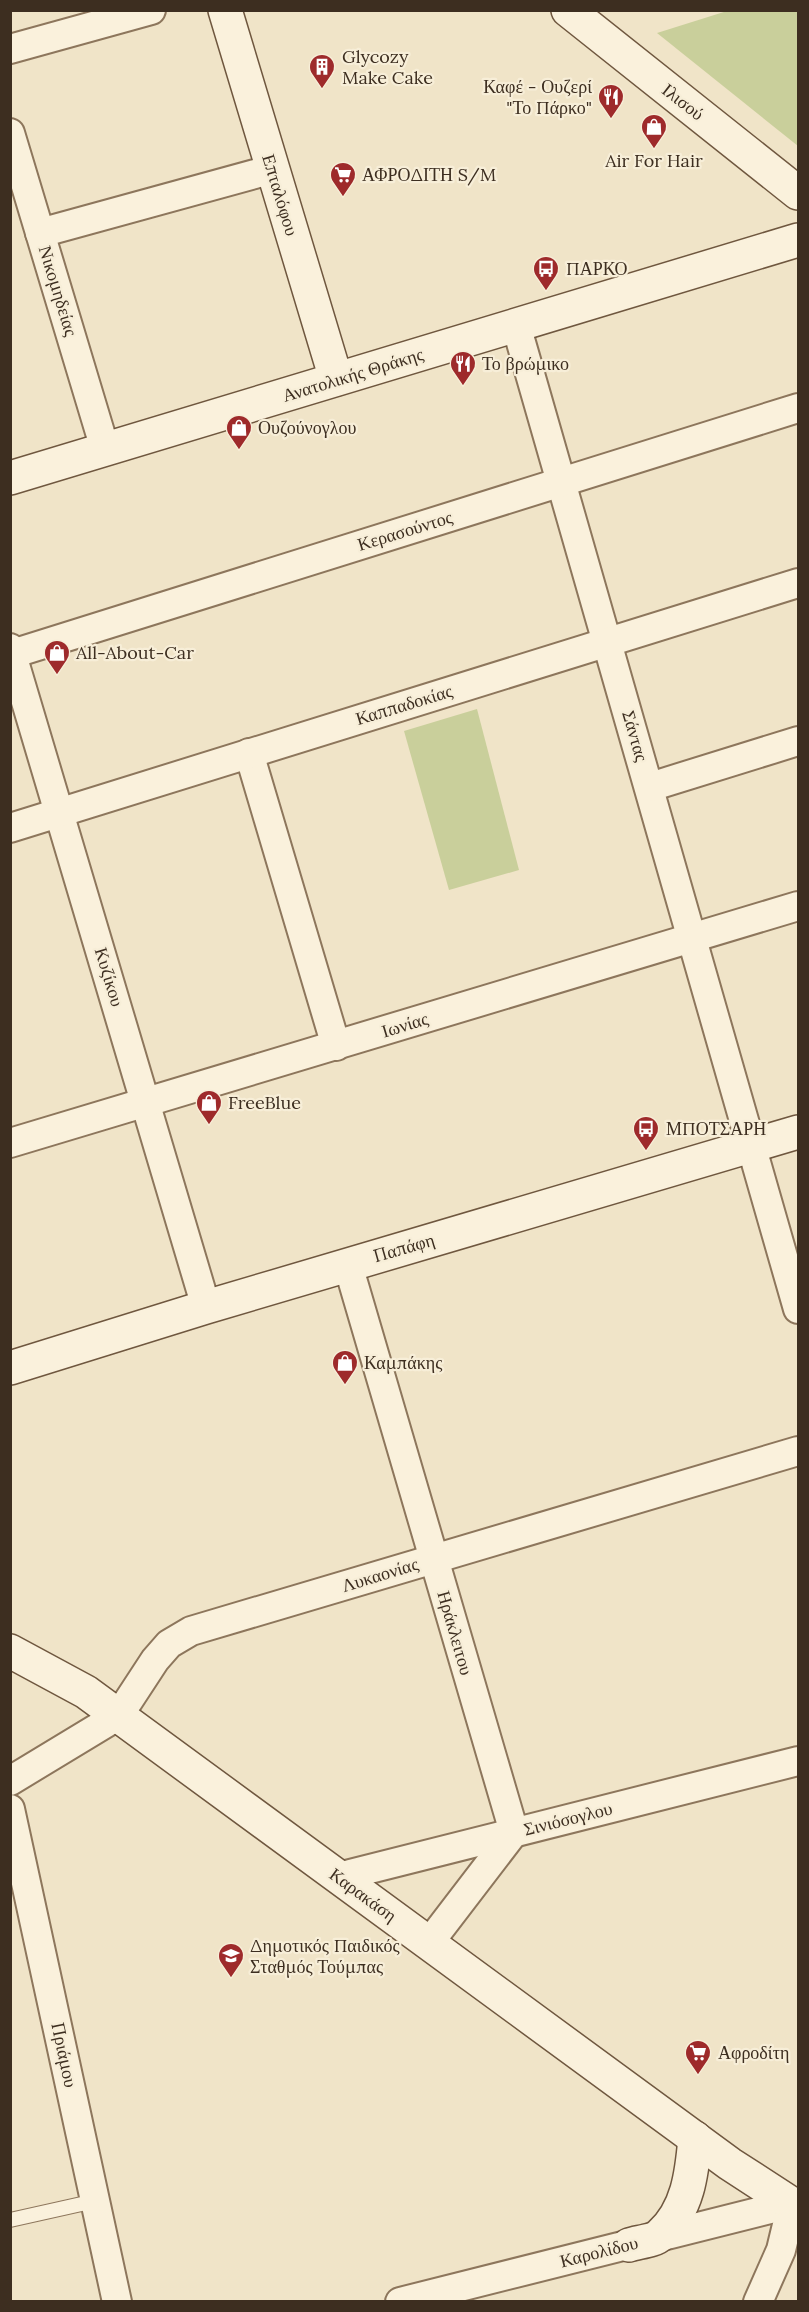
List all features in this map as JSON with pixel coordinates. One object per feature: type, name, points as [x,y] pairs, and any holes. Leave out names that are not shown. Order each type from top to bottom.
[{"type":"street","points":[[10,49],[151,10]]},
{"type":"street","name":"Επταλόφου","points":[[225,10],[336,380]]},
{"type":"street","name":"Ιλισού","points":[[568,10],[798,194]]},
{"type":"street","name":"Νικομηδείας","points":[[10,133],[105,449]]},
{"type":"street","points":[[40,233],[273,169]]},
{"type":"street","name":"Ανατολικής Θράκης","points":[[10,478],[798,240]]},
{"type":"street","name":"Σάντας","points":[[516,325],[798,1309]]},
{"type":"street","name":"Κερασούντος","points":[[11,651],[798,408]]},
{"type":"street","name":"Καππαδοκίας","points":[[10,828],[798,583]]},
{"type":"street","name":"Κυζίκου","points":[[11,651],[206,1307]]},
{"type":"street","points":[[650,787],[798,741]]},
{"type":"street","points":[[249,753],[336,1046]]},
{"type":"street","name":"Ιωνίας","points":[[10,1143],[798,906]]},
{"type":"street","name":"Παπάφη","points":[[10,1368],[206,1307],[798,1132]]},
{"type":"street","name":"Ηράκλειτου","points":[[348,1265],[513,1832]]},
{"type":"street","name":"Λυκαονίας","points":[[10,1781],[119,1715],[155,1660],[169,1644],[188,1632],[798,1451]]},
{"type":"street","name":"Καρακάση","points":[[10,1651],[69,1681],[119,1715],[730,2164],[796,2205]]},
{"type":"street","name":"Σινιόσογλου","points":[[338,1876],[798,1761]]},
{"type":"street","name":"Πριάμου","points":[[10,1809],[117,2301]]},
{"type":"street","points":[[429,1943],[513,1832]]},
{"type":"street","points":[[629,2245],[659,2236],[681,2208],[692,2176],[695,2138]]},
{"type":"street","points":[[758,2301],[781,2250],[796,2205]]},
{"type":"street","name":"Καρολίδου","points":[[400,2301],[796,2205]]},
{"type":"lane","points":[[10,2220],[96,2201]]},
{"type":"green space","points":[[727,11],[798,11],[798,146],[657,33]]},
{"type":"green space","points":[[477,709],[519,870],[449,890],[404,731]]},
{"type":"place","name":"Glycozy Make Cake","points":[[322,90]]},
{"type":"place","name":"Καφέ - Ουζερί \"Το Πάρκο\"","points":[[611,120]]},
{"type":"place","name":"Air For Hair","points":[[654,150]]},
{"type":"place","name":"ΑΦΡΟΔΙΤΗ S/M","points":[[343,198]]},
{"type":"place","name":"ΠΑΡΚΟ","points":[[546,292]]},
{"type":"place","name":"Το βρώμικο","points":[[463,387]]},
{"type":"place","name":"Ουζούνογλου","points":[[239,451]]},
{"type":"place","name":"All-About-Car","points":[[57,676]]},
{"type":"place","name":"FreeBlue","points":[[209,1126]]},
{"type":"place","name":"ΜΠΟΤΣΑΡΗ","points":[[646,1152]]},
{"type":"place","name":"Καμπάκης","points":[[345,1386]]},
{"type":"place","name":"Δημοτικός Παιδικός Σταθμός Τούμπας","points":[[231,1979]]},
{"type":"place","name":"Αφροδίτη","points":[[698,2076]]}]
